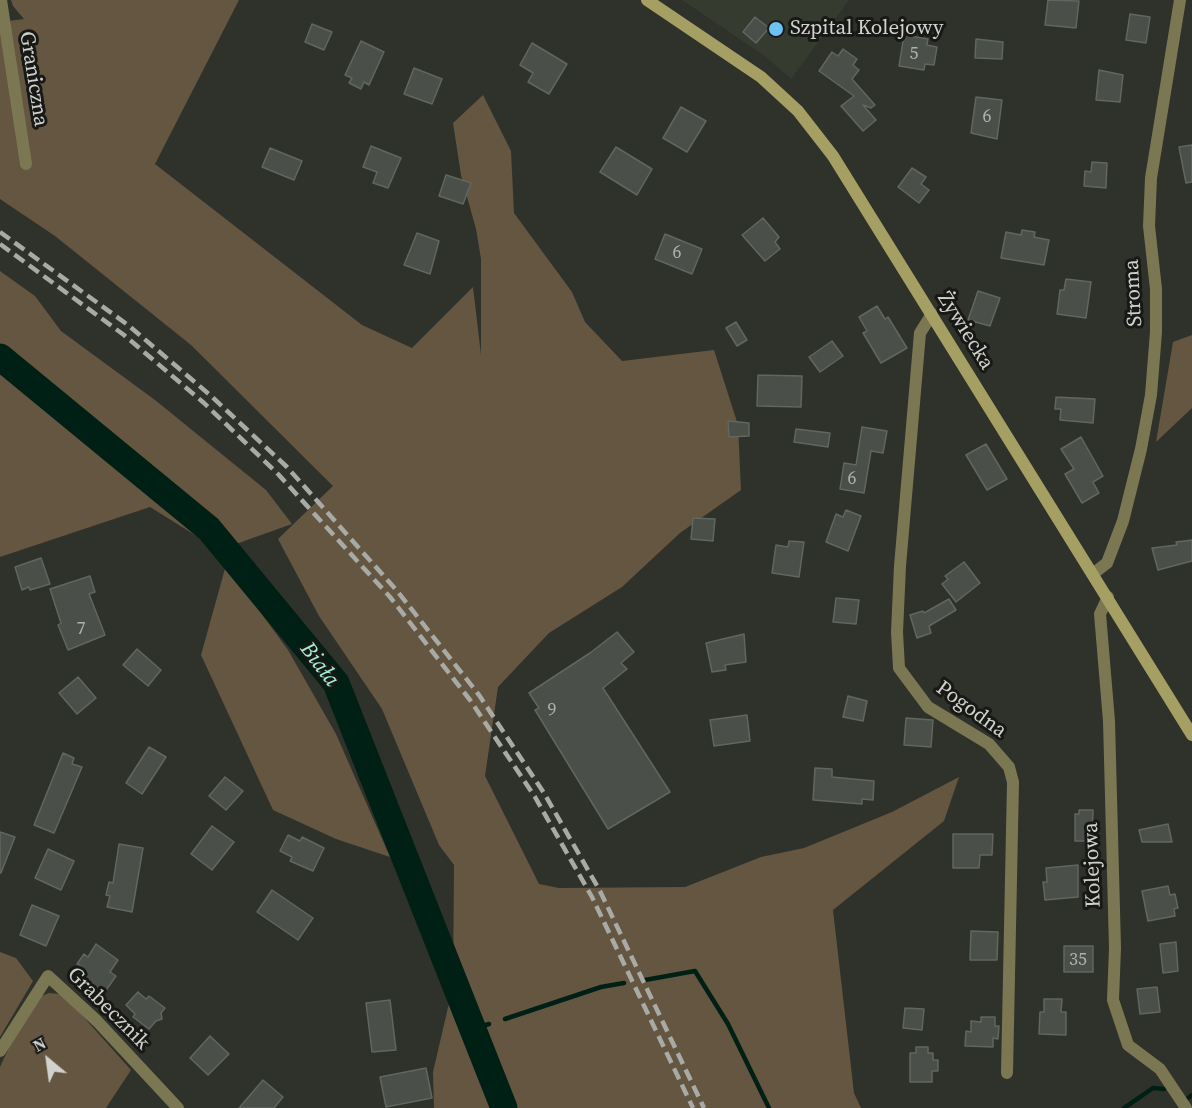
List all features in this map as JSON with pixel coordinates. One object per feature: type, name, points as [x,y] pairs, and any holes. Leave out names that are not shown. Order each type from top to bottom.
[{"type":"main road","name":"Żywiecka","points":[[647,0],[761,77],[798,111],[833,156],[1094,573],[1192,735]]},
{"type":"street","name":"Graniczna","points":[[1,0],[26,164]]},
{"type":"street","name":"Stroma","points":[[1094,573],[1107,563],[1123,521],[1141,449],[1151,394],[1156,332],[1156,289],[1149,226],[1151,178],[1180,0]]},
{"type":"street","name":"Pogodna","points":[[932,314],[920,333],[900,566],[897,632],[899,668],[928,707],[989,744],[1009,767],[1011,774],[1013,798],[1007,1073]]},
{"type":"street","name":"Kolejowa","points":[[1108,597],[1100,614],[1109,720],[1115,948],[1113,1000],[1128,1045],[1168,1078],[1186,1108]]},
{"type":"street","name":"Grabecznik","points":[[0,1051],[48,976],[97,1022],[178,1108]]},
{"type":"shaded area","points":[[11,0],[239,0],[155,164],[362,325],[412,348],[473,287],[481,355],[481,259],[476,229],[461,175],[453,123],[483,95],[511,151],[514,213],[572,292],[585,322],[622,361],[714,350],[738,425],[741,490],[680,533],[622,587],[549,633],[498,687],[485,776],[539,884],[559,888],[685,887],[761,857],[804,848],[892,812],[959,777],[944,821],[833,910],[854,1093],[861,1108],[434,1108],[433,1072],[453,986],[454,865],[439,845],[382,709],[319,616],[278,539],[333,486],[191,345],[55,236],[0,199],[0,22],[24,19]]},
{"type":"shaded area","name":"Szpital Kolejowy","points":[[682,0],[849,0],[791,79],[766,57]]},
{"type":"shaded area","points":[[0,271],[35,296],[61,331],[155,400],[266,490],[292,524],[219,550],[150,507],[0,557]]},
{"type":"shaded area","points":[[1192,335],[1192,408],[1156,442],[1173,342]]},
{"type":"shaded area","points":[[226,565],[288,650],[336,734],[390,857],[336,839],[273,810],[201,655]]},
{"type":"shaded area","points":[[0,952],[16,958],[33,981],[0,1037]]},
{"type":"shaded area","points":[[49,993],[60,994],[72,1004],[131,1070],[106,1108],[0,1108],[0,1067],[16,1032],[39,997]]},
{"type":"building","points":[[1048,0],[1079,1],[1076,28],[1045,25]]},
{"type":"building","points":[[1130,14],[1150,17],[1146,43],[1126,40]]},
{"type":"building","points":[[755,17],[769,28],[756,43],[743,32]]},
{"type":"building","points":[[312,24],[332,32],[324,50],[305,42]]},
{"type":"building","points":[[904,35],[928,39],[927,45],[937,47],[934,65],[925,64],[924,70],[899,66]]},
{"type":"building","points":[[976,39],[1003,42],[1002,59],[975,58]]},
{"type":"building","points":[[361,41],[384,52],[369,85],[364,82],[361,89],[349,83],[352,78],[345,75]]},
{"type":"building","points":[[532,43],[567,64],[549,94],[528,82],[533,73],[520,65]]},
{"type":"building","points":[[843,49],[857,59],[853,65],[859,70],[852,79],[875,105],[871,108],[863,105],[876,120],[863,131],[841,106],[854,96],[819,71],[832,52],[838,56]]},
{"type":"building","points":[[414,68],[442,79],[432,104],[404,94]]},
{"type":"building","points":[[1099,70],[1123,75],[1120,102],[1096,100]]},
{"type":"building","points":[[976,97],[1002,100],[997,139],[971,133]]},
{"type":"building","points":[[681,107],[706,121],[687,152],[663,138]]},
{"type":"building","points":[[1192,145],[1192,182],[1186,183],[1179,147]]},
{"type":"building","points":[[371,146],[401,158],[388,188],[373,183],[377,172],[363,167]]},
{"type":"building","points":[[616,147],[652,169],[637,195],[600,172]]},
{"type":"building","points":[[270,148],[302,161],[294,180],[262,167]]},
{"type":"building","points":[[1092,162],[1107,163],[1106,188],[1084,186],[1085,171],[1091,172]]},
{"type":"building","points":[[912,168],[926,177],[921,184],[929,190],[919,203],[898,187]]},
{"type":"building","points":[[446,175],[471,183],[463,204],[439,196]]},
{"type":"building","points":[[763,218],[779,237],[775,242],[780,249],[765,261],[742,235]]},
{"type":"building","points":[[1022,230],[1035,232],[1034,237],[1049,240],[1044,265],[1001,258],[1006,232],[1021,235]]},
{"type":"building","points":[[417,233],[439,241],[430,274],[404,265]]},
{"type":"building","points":[[665,234],[702,249],[692,274],[655,259]]},
{"type":"building","points":[[1066,279],[1091,282],[1086,318],[1057,314],[1060,290],[1064,290]]},
{"type":"building","points":[[978,291],[1000,298],[990,326],[968,320]]},
{"type":"building","points":[[877,306],[885,319],[888,317],[907,348],[881,363],[863,333],[867,331],[859,317]]},
{"type":"building","points":[[736,322],[747,340],[737,346],[726,328]]},
{"type":"building","points":[[832,341],[843,356],[820,372],[809,357]]},
{"type":"building","points":[[758,375],[802,376],[801,407],[757,406]]},
{"type":"building","points":[[1056,397],[1095,399],[1093,423],[1060,420],[1061,409],[1055,409]]},
{"type":"building","points":[[728,421],[749,423],[749,436],[729,437]]},
{"type":"building","points":[[862,427],[887,431],[883,453],[871,451],[864,493],[840,489],[844,463],[856,465]]},
{"type":"building","points":[[796,429],[830,433],[828,447],[794,442]]},
{"type":"building","points":[[1081,437],[1103,476],[1093,482],[1099,493],[1082,503],[1065,474],[1074,469],[1061,449]]},
{"type":"building","points":[[986,444],[1007,479],[987,490],[966,455]]},
{"type":"building","points":[[846,510],[861,516],[848,551],[826,542],[836,514],[843,517]]},
{"type":"building","points":[[693,518],[715,519],[713,541],[691,539]]},
{"type":"building","points":[[1192,540],[1192,561],[1158,570],[1152,548],[1177,545],[1176,542]]},
{"type":"building","points":[[789,541],[804,542],[799,577],[772,573],[776,545],[788,547]]},
{"type":"building","points":[[41,558],[50,584],[22,590],[15,567]]},
{"type":"building","points":[[964,562],[980,583],[956,602],[942,584],[948,579],[945,576]]},
{"type":"building","points":[[90,576],[95,592],[89,594],[105,635],[68,650],[58,625],[61,623],[50,589]]},
{"type":"building","points":[[836,598],[859,600],[856,624],[833,622]]},
{"type":"building","points":[[949,599],[956,610],[929,626],[931,633],[917,638],[910,615],[923,611],[924,613]]},
{"type":"building","points":[[617,632],[634,652],[621,663],[627,669],[603,688],[670,792],[608,829],[535,710],[539,708],[529,693],[590,653]]},
{"type":"building","points":[[744,634],[746,662],[725,665],[726,670],[712,672],[706,643]]},
{"type":"building","points":[[137,649],[161,670],[148,686],[123,665]]},
{"type":"building","points":[[78,677],[96,698],[77,714],[59,693]]},
{"type":"building","points":[[848,696],[867,701],[863,721],[843,717]]},
{"type":"building","points":[[747,715],[750,741],[714,746],[710,720]]},
{"type":"building","points":[[906,718],[933,720],[931,747],[904,745]]},
{"type":"building","points":[[149,747],[166,757],[142,794],[126,783]]},
{"type":"building","points":[[63,753],[74,758],[72,764],[82,767],[54,833],[34,825]]},
{"type":"building","points":[[815,768],[832,769],[832,777],[874,781],[873,800],[862,799],[862,804],[813,800]]},
{"type":"building","points":[[225,777],[243,791],[226,810],[209,796]]},
{"type":"building","points":[[1079,810],[1093,810],[1092,841],[1075,841],[1075,814],[1079,814]]},
{"type":"building","points":[[1168,824],[1172,842],[1142,842],[1139,830]]},
{"type":"building","points":[[212,826],[234,842],[212,870],[191,854]]},
{"type":"building","points":[[0,832],[15,837],[1,873],[0,873]]},
{"type":"building","points":[[953,834],[993,834],[992,855],[980,855],[979,868],[953,868]]},
{"type":"building","points":[[288,835],[300,841],[302,837],[324,848],[313,871],[290,861],[292,857],[280,851]]},
{"type":"building","points":[[119,844],[143,848],[132,912],[107,907],[110,896],[106,895],[109,882],[113,883]]},
{"type":"building","points":[[48,849],[74,861],[61,890],[35,878]]},
{"type":"building","points":[[1078,865],[1078,897],[1045,900],[1043,882],[1047,882],[1046,868]]},
{"type":"building","points":[[1168,886],[1170,895],[1175,894],[1178,908],[1174,909],[1175,916],[1148,921],[1142,891]]},
{"type":"building","points":[[272,890],[313,918],[298,940],[257,912]]},
{"type":"building","points":[[32,905],[59,916],[46,946],[20,935]]},
{"type":"building","points":[[971,931],[998,932],[997,960],[970,960]]},
{"type":"building","points":[[1176,942],[1178,971],[1163,973],[1160,944]]},
{"type":"building","points":[[96,944],[118,960],[110,972],[116,976],[104,993],[77,974],[82,967],[77,964],[84,954],[88,957]]},
{"type":"building","points":[[1064,946],[1093,946],[1093,972],[1064,972]]},
{"type":"building","points":[[1157,987],[1160,1012],[1140,1014],[1137,989]]},
{"type":"building","points":[[138,992],[146,999],[149,996],[165,1008],[161,1013],[162,1019],[156,1021],[149,1029],[133,1017],[135,1014],[126,1005]]},
{"type":"building","points":[[1044,999],[1062,999],[1061,1012],[1066,1012],[1066,1035],[1039,1034],[1040,1012],[1044,1012]]},
{"type":"building","points":[[390,1000],[396,1050],[372,1052],[366,1003]]},
{"type":"building","points":[[905,1008],[924,1009],[922,1030],[903,1028]]},
{"type":"building","points":[[981,1017],[995,1017],[995,1026],[999,1026],[998,1039],[993,1038],[993,1047],[965,1046],[966,1031],[971,1032],[971,1021],[981,1022]]},
{"type":"building","points":[[210,1036],[229,1054],[208,1075],[190,1058]]},
{"type":"building","points":[[916,1047],[928,1047],[928,1053],[933,1053],[933,1060],[938,1060],[938,1071],[932,1071],[932,1082],[910,1082],[910,1053],[916,1053]]},
{"type":"building","points":[[426,1068],[432,1098],[386,1107],[380,1077]]},
{"type":"building","points":[[263,1080],[283,1097],[274,1108],[239,1108]]},
{"type":"waterway","name":"Biała","points":[[0,357],[209,529],[336,683],[504,1108]]},
{"type":"waterway","points":[[645,980],[695,971],[728,1024],[769,1108]]},
{"type":"waterway","points":[[505,1019],[601,987],[624,983]]},
{"type":"waterway","points":[[473,1029],[489,1024]]},
{"type":"waterway","points":[[1124,1108],[1153,1088],[1164,1089]]},
{"type":"waterway","points":[[1188,1098],[1192,1095]]},
{"type":"railway","points":[[0,232],[128,325],[210,395],[287,467],[398,592],[479,695],[544,793],[600,891],[704,1108]]},
{"type":"railway","points":[[0,244],[124,335],[204,403],[278,474],[390,597],[470,700],[535,797],[592,897],[693,1108]]},
{"type":"place","name":"Szpital Kolejowy","points":[[776,29]]}]
